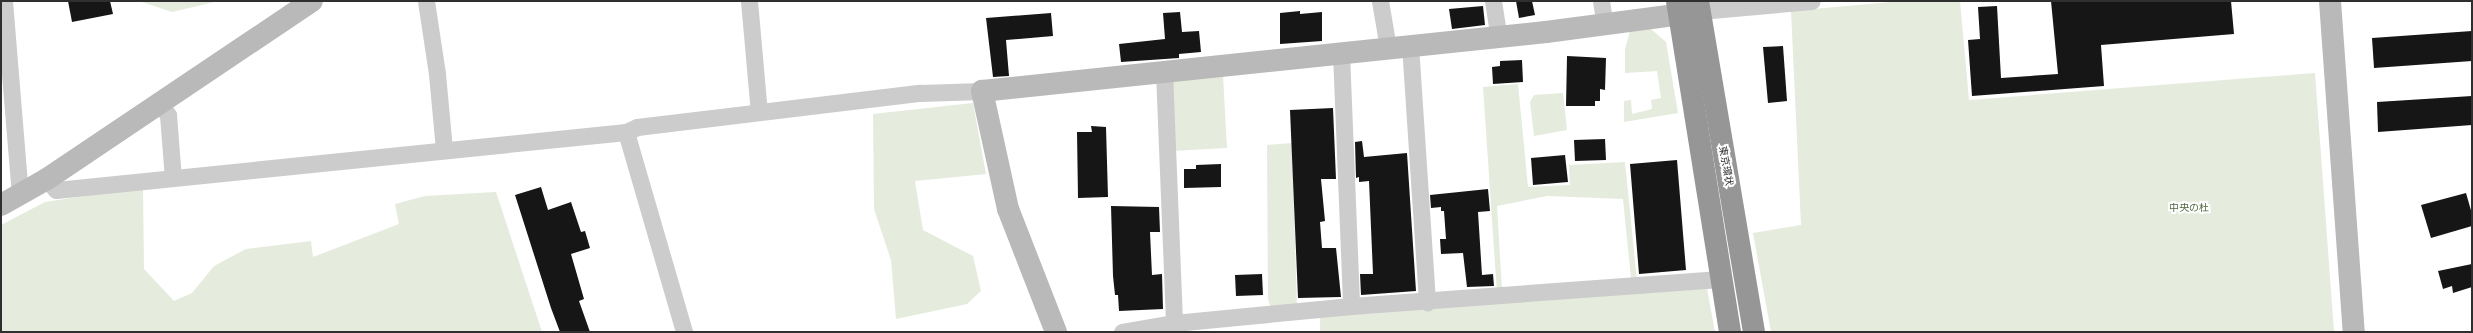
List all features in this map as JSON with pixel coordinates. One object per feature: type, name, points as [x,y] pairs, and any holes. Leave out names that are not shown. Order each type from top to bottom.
[{"type":"highway","points":[[1688,7],[1720,279],[1730,332]]},
{"type":"highway","name":"東京環状","points":[[1688,7],[1754,332]]},
{"type":"street","points":[[4,1],[20,194]]},
{"type":"street","points":[[1,205],[47,179],[312,1]]},
{"type":"street","points":[[426,1],[437,74],[444,149]]},
{"type":"street","points":[[749,1],[759,112]]},
{"type":"street","points":[[1380,1],[1388,48]]},
{"type":"street","points":[[1493,1],[1499,37]]},
{"type":"street","points":[[1601,1],[1605,25]]},
{"type":"street","points":[[47,179],[56,190],[444,149],[626,132],[637,127],[920,93],[982,91],[1410,45],[1499,37],[1605,25],[1688,7],[1812,1]]},
{"type":"street","points":[[2330,1],[2354,332]]},
{"type":"street","points":[[1410,45],[1427,302]]},
{"type":"street","points":[[1341,53],[1351,306]]},
{"type":"street","points":[[1164,72],[1174,323]]},
{"type":"street","points":[[982,91],[1008,209],[1056,332]]},
{"type":"street","points":[[160,104],[168,114],[173,178]]},
{"type":"street","points":[[626,132],[684,332]]},
{"type":"street","points":[[1122,332],[1174,323],[1351,306],[1427,302],[1720,279]]},
{"type":"green space","points":[[139,1],[219,1],[172,12]]},
{"type":"green space","name":"中央の杜","points":[[1903,1],[1960,1],[1969,100],[2315,73],[2334,332],[1771,332],[1753,233],[1801,225],[1791,11]]},
{"type":"green space","points":[[1651,29],[1666,42],[1678,113],[1624,122],[1624,101],[1631,100],[1632,114],[1652,109],[1651,100],[1661,98],[1657,71],[1625,73],[1625,49],[1630,31]]},
{"type":"green space","points":[[1223,75],[1227,148],[1172,151],[1172,81]]},
{"type":"green space","points":[[1518,84],[1528,187],[1570,185],[1569,165],[1625,162],[1637,281],[1497,293],[1483,87]],"holes":[[[1547,196],[1623,199],[1631,278],[1502,290],[1497,206]]]},
{"type":"green space","points":[[1563,93],[1567,130],[1534,136],[1530,102],[1534,95]]},
{"type":"green space","points":[[973,103],[986,174],[915,181],[923,230],[973,256],[981,291],[967,304],[896,319],[891,260],[874,209],[873,114]]},
{"type":"green space","points":[[1292,143],[1297,306],[1271,308],[1268,299],[1267,145]]},
{"type":"green space","points":[[143,187],[144,269],[174,301],[192,293],[214,266],[246,249],[311,241],[313,257],[399,224],[395,204],[425,196],[496,192],[542,332],[1,332],[1,225],[45,202]]},
{"type":"green space","points":[[1706,283],[1715,332],[1320,332],[1320,313]]},
{"type":"building","points":[[68,1],[110,1],[113,14],[72,22]]},
{"type":"building","points":[[1516,1],[1532,1],[1535,15],[1519,18]]},
{"type":"building","points":[[2051,1],[2231,1],[2234,34],[2101,45],[2104,86],[1972,96],[1968,40],[1980,39],[1978,7],[1997,6],[2001,78],[2058,74]]},
{"type":"building","points":[[1483,6],[1485,25],[1452,29],[1449,9]]},
{"type":"building","points":[[1300,11],[1300,14],[1322,12],[1322,41],[1280,44],[1280,13]]},
{"type":"building","points":[[1180,12],[1182,32],[1199,31],[1201,52],[1179,54],[1179,58],[1121,62],[1119,44],[1165,39],[1163,13]]},
{"type":"building","points":[[1051,13],[1053,36],[1006,40],[1009,76],[993,77],[986,18]]},
{"type":"building","points":[[2472,31],[2472,61],[2374,68],[2372,38]]},
{"type":"building","points":[[1783,46],[1787,101],[1768,103],[1763,47]]},
{"type":"building","points":[[1567,56],[1606,58],[1605,90],[1600,89],[1600,101],[1595,101],[1595,106],[1566,106]]},
{"type":"building","points":[[1522,60],[1523,82],[1493,84],[1492,67],[1500,66],[1500,61]]},
{"type":"building","points":[[2472,96],[2472,125],[2378,132],[2377,102]]},
{"type":"building","points":[[1333,108],[1336,179],[1321,179],[1325,221],[1320,222],[1322,248],[1336,248],[1341,297],[1298,298],[1290,110]]},
{"type":"building","points":[[1091,126],[1106,127],[1108,197],[1078,198],[1077,132],[1092,132]]},
{"type":"building","points":[[1605,139],[1606,160],[1575,161],[1574,140]]},
{"type":"building","points":[[1362,141],[1364,157],[1407,153],[1416,291],[1361,295],[1360,274],[1373,274],[1369,181],[1359,182],[1359,177],[1356,178],[1355,142]]},
{"type":"building","points":[[1565,155],[1568,182],[1533,185],[1531,158]]},
{"type":"building","points":[[1677,160],[1686,270],[1639,274],[1630,164]]},
{"type":"building","points":[[1221,164],[1221,187],[1184,188],[1184,169],[1196,169],[1196,165]]},
{"type":"building","points":[[541,187],[548,210],[571,202],[581,232],[585,231],[590,248],[571,254],[584,299],[579,301],[590,332],[560,332],[551,308],[515,195]]},
{"type":"building","points":[[1488,189],[1490,211],[1478,212],[1482,275],[1493,274],[1494,286],[1467,287],[1463,253],[1441,254],[1440,239],[1446,239],[1444,211],[1441,211],[1441,207],[1431,208],[1430,195]]},
{"type":"building","points":[[2466,193],[2472,214],[2472,226],[2431,238],[2421,205]]},
{"type":"building","points":[[1111,206],[1159,207],[1160,232],[1150,232],[1152,275],[1162,274],[1163,309],[1119,311],[1118,295],[1115,295],[1113,276]]},
{"type":"building","points":[[2472,264],[2472,287],[2453,293],[2452,286],[2443,289],[2438,271]]},
{"type":"building","points":[[1262,274],[1263,295],[1236,296],[1235,275]]}]
